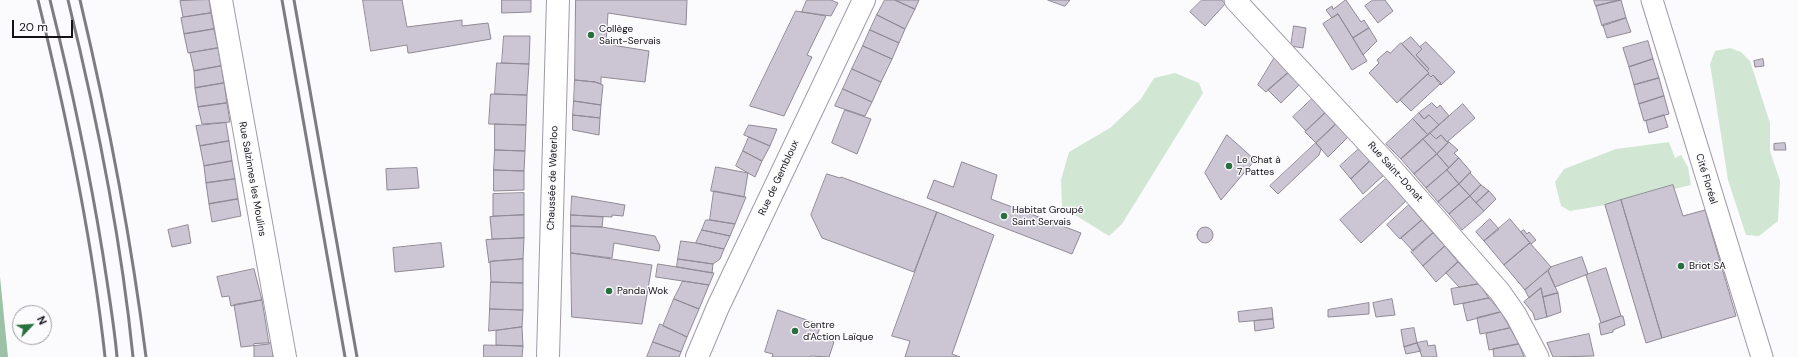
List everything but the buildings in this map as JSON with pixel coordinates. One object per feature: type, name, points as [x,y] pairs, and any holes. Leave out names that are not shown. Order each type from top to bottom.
[{"type":"main road","name":"Rue Salzinnes les Moulins","points":[[221,0],[285,357]]},
{"type":"main road","name":"Chaussée de Waterloo","points":[[548,357],[558,0]]},
{"type":"main road","name":"Rue de Gembloux","points":[[697,357],[718,307],[864,0]]},
{"type":"street","name":"Rue Saint-Donat","points":[[1235,0],[1393,170],[1500,292],[1516,315],[1538,357]]},
{"type":"street","name":"Cité Floréal","points":[[1652,0],[1762,357]]},
{"type":"shaded area","points":[[1730,48],[1741,52],[1750,61],[1770,123],[1770,151],[1780,181],[1778,221],[1759,236],[1746,235],[1728,180],[1710,64],[1715,51]]},
{"type":"shaded area","points":[[1175,73],[1199,83],[1203,93],[1122,224],[1109,236],[1062,207],[1061,180],[1069,152],[1110,128],[1141,99],[1154,78]]},
{"type":"shaded area","points":[[1669,142],[1675,158],[1681,155],[1688,167],[1691,185],[1674,189],[1672,185],[1605,205],[1570,211],[1561,206],[1555,182],[1564,169],[1616,149]]},
{"type":"shaded area","points":[[0,277],[8,357],[0,357]]},
{"type":"railway","points":[[38,0],[78,178],[100,312],[105,357]]},
{"type":"railway","points":[[50,0],[86,159],[109,293],[117,357]]},
{"type":"railway","points":[[68,0],[89,89],[107,178],[122,267],[133,357]]},
{"type":"railway","points":[[80,0],[118,178],[146,357]]},
{"type":"railway","points":[[282,0],[345,357]]},
{"type":"railway","points":[[294,0],[357,357]]},
{"type":"place","name":"Collège Saint-Servais","points":[[591,35]]},
{"type":"place","name":"Le Chat à 7 Pattes","points":[[1229,166]]},
{"type":"place","name":"Habitat Groupé Saint Servais","points":[[1004,216]]},
{"type":"place","name":"Briot SA","points":[[1681,266]]},
{"type":"place","name":"Panda Wok","points":[[609,291]]},
{"type":"place","name":"Centre d'Action Laïque","points":[[795,331]]}]
